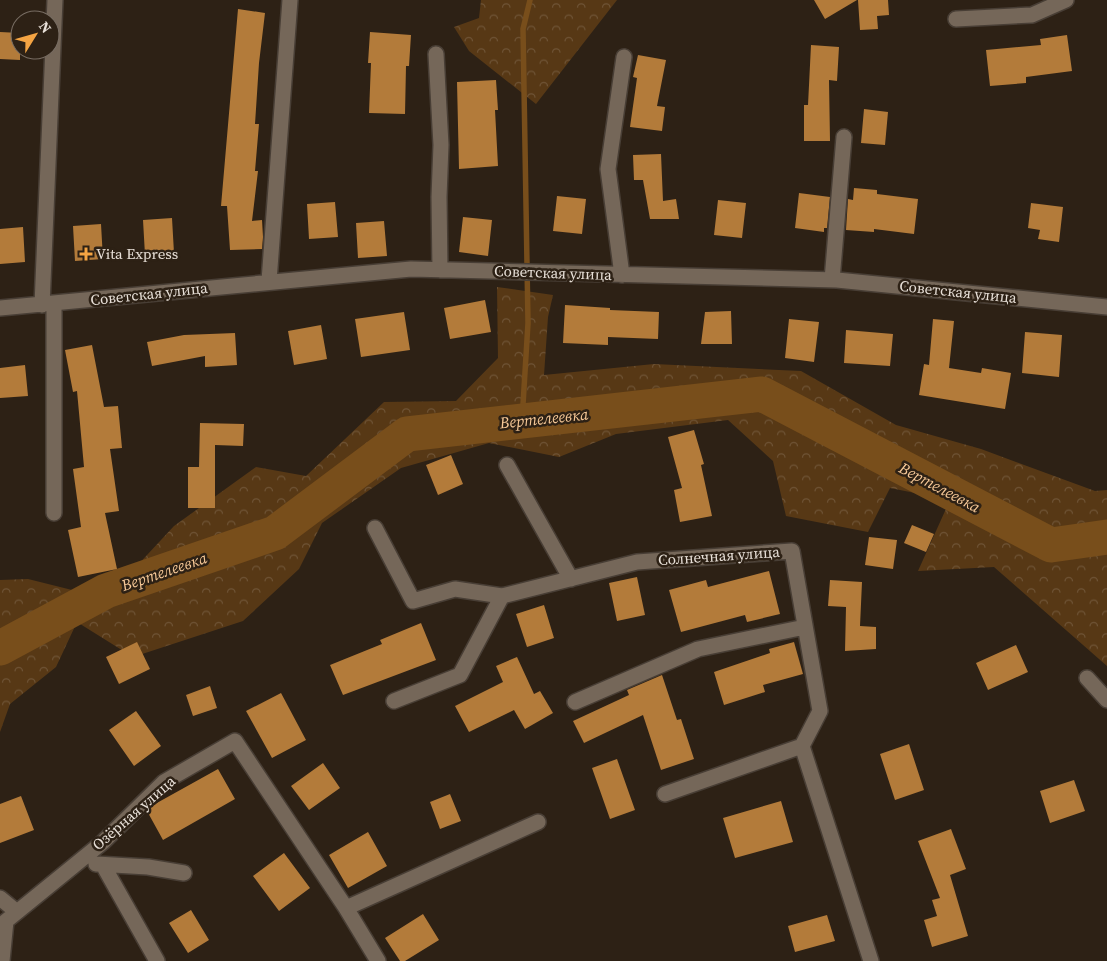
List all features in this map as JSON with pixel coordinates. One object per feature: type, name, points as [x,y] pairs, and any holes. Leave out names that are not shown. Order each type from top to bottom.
[{"type":"street","points":[[54,513],[48,305],[55,0]]},
{"type":"street","points":[[269,281],[290,0]]},
{"type":"street","points":[[956,19],[1032,15],[1066,0]]},
{"type":"street","points":[[436,54],[441,145],[439,197],[440,270]]},
{"type":"street","points":[[622,275],[608,169],[624,57]]},
{"type":"street","points":[[832,280],[844,136]]},
{"type":"street","name":"Советская улица","points":[[0,308],[48,305],[269,281],[411,269],[832,280],[1107,307]]},
{"type":"street","points":[[507,465],[571,579]]},
{"type":"street","points":[[375,528],[413,601],[456,589],[502,596],[460,675],[394,700]]},
{"type":"street","name":"Солнечная улица","points":[[502,596],[637,562],[792,551],[820,711],[802,746]]},
{"type":"street","points":[[575,702],[698,649],[805,627]]},
{"type":"street","points":[[1087,678],[1107,700]]},
{"type":"street","name":"Озёрная улица","points":[[2,961],[6,921],[77,863],[164,782],[234,741],[346,908],[378,961]]},
{"type":"street","points":[[665,794],[802,746],[871,961]]},
{"type":"street","points":[[346,908],[538,822]]},
{"type":"street","points":[[77,863],[148,867],[184,872]]},
{"type":"street","points":[[103,865],[157,961]]},
{"type":"street","points":[[0,898],[17,912]]},
{"type":"green space","points":[[481,0],[617,0],[536,104],[469,51],[454,27],[479,18]]},
{"type":"green space","points":[[497,287],[553,295],[548,317],[544,375],[654,364],[801,371],[896,425],[981,449],[1095,491],[1107,490],[1107,666],[994,567],[918,571],[950,500],[890,488],[868,532],[786,516],[773,461],[728,420],[616,434],[559,457],[489,443],[401,468],[322,523],[299,569],[243,621],[133,657],[77,622],[56,667],[10,704],[0,732],[0,580],[28,579],[84,593],[134,569],[174,526],[256,467],[306,476],[384,402],[456,401],[498,358]]},
{"type":"building","points":[[814,0],[857,0],[825,19]]},
{"type":"building","points":[[858,0],[888,0],[889,15],[877,16],[878,29],[860,30]]},
{"type":"building","points":[[238,9],[265,13],[255,124],[259,124],[255,171],[258,171],[252,221],[262,220],[262,249],[230,250],[227,206],[221,206]]},
{"type":"building","points":[[0,32],[10,32],[10,60],[0,59]]},
{"type":"building","points":[[370,32],[411,35],[409,66],[406,66],[405,114],[369,113],[371,63],[368,63]]},
{"type":"building","points":[[1067,35],[1072,71],[1026,77],[1026,83],[990,86],[986,50],[1041,45],[1040,39]]},
{"type":"building","points":[[811,45],[839,47],[837,81],[829,80],[830,141],[804,141],[804,105],[808,105]]},
{"type":"building","points":[[638,55],[666,60],[657,106],[665,107],[662,131],[630,127],[637,78],[633,77]]},
{"type":"building","points":[[496,80],[498,110],[495,110],[498,166],[459,169],[457,82]]},
{"type":"building","points":[[864,109],[888,112],[885,145],[861,143]]},
{"type":"building","points":[[661,154],[663,201],[676,199],[679,219],[650,219],[643,180],[634,180],[633,155]]},
{"type":"building","points":[[854,188],[877,190],[877,194],[918,199],[914,234],[874,229],[874,232],[846,230],[848,199],[853,200]]},
{"type":"building","points":[[799,193],[830,197],[827,228],[824,228],[824,232],[795,228]]},
{"type":"building","points":[[557,196],[586,199],[582,234],[553,231]]},
{"type":"building","points":[[718,200],[746,203],[742,238],[714,235]]},
{"type":"building","points":[[335,202],[338,237],[309,239],[307,204]]},
{"type":"building","points":[[1031,203],[1063,207],[1059,242],[1038,239],[1040,230],[1028,228]]},
{"type":"building","points":[[463,217],[492,220],[488,256],[459,252]]},
{"type":"building","points":[[172,218],[174,253],[145,255],[143,220]]},
{"type":"building","points":[[384,221],[387,256],[358,258],[356,223]]},
{"type":"building","points":[[101,224],[103,259],[75,261],[73,226]]},
{"type":"building","points":[[23,227],[25,262],[0,264],[0,229]]},
{"type":"building","points":[[485,300],[491,332],[450,339],[444,308]]},
{"type":"building","points":[[565,305],[610,308],[610,310],[659,312],[658,339],[608,337],[608,345],[563,343]]},
{"type":"building","points":[[731,311],[732,344],[701,344],[705,312]]},
{"type":"building","points":[[404,312],[410,350],[361,357],[355,319]]},
{"type":"building","points":[[789,319],[819,322],[814,362],[785,358]]},
{"type":"building","points":[[933,319],[954,321],[949,368],[981,373],[982,368],[1011,373],[1005,409],[919,395],[924,364],[929,365]]},
{"type":"building","points":[[321,325],[327,359],[294,365],[288,331]]},
{"type":"building","points":[[846,330],[893,334],[890,366],[844,363]]},
{"type":"building","points":[[1025,332],[1062,335],[1059,377],[1022,373]]},
{"type":"building","points":[[235,333],[237,365],[205,367],[205,356],[152,366],[147,342],[184,335]]},
{"type":"building","points":[[92,345],[104,407],[118,406],[122,448],[110,449],[119,511],[105,513],[117,569],[78,577],[68,530],[81,527],[73,469],[84,467],[77,391],[73,392],[65,350]]},
{"type":"building","points":[[25,365],[28,396],[0,398],[0,368]]},
{"type":"building","points":[[200,423],[244,424],[243,446],[215,445],[215,508],[188,508],[188,467],[199,467]]},
{"type":"building","points":[[694,430],[704,464],[701,465],[712,516],[680,522],[674,490],[682,488],[668,437]]},
{"type":"building","points":[[451,455],[463,484],[438,495],[426,465]]},
{"type":"building","points":[[912,525],[934,534],[926,552],[904,543]]},
{"type":"building","points":[[869,537],[897,540],[893,569],[865,565]]},
{"type":"building","points":[[769,571],[780,614],[747,622],[745,615],[681,632],[669,590],[706,580],[708,587]]},
{"type":"building","points":[[637,577],[645,615],[617,621],[609,583]]},
{"type":"building","points":[[830,580],[862,582],[860,626],[876,627],[876,649],[845,651],[846,607],[828,606]]},
{"type":"building","points":[[544,605],[554,638],[527,647],[516,614]]},
{"type":"building","points":[[421,623],[436,660],[343,695],[330,665],[382,644],[380,640]]},
{"type":"building","points":[[137,642],[150,669],[119,684],[106,657]]},
{"type":"building","points":[[794,642],[803,674],[763,685],[765,692],[724,705],[714,672],[770,653],[769,649]]},
{"type":"building","points":[[1016,645],[1028,672],[988,690],[976,663]]},
{"type":"building","points":[[517,657],[534,694],[540,691],[553,713],[525,729],[514,710],[469,732],[455,706],[503,682],[496,666]]},
{"type":"building","points":[[662,675],[677,720],[681,719],[694,759],[661,770],[643,715],[584,743],[573,721],[629,695],[627,690]]},
{"type":"building","points":[[210,686],[217,708],[193,716],[186,695]]},
{"type":"building","points":[[281,693],[306,740],[272,758],[246,711]]},
{"type":"building","points":[[136,711],[161,746],[134,766],[109,730]]},
{"type":"building","points":[[909,744],[924,790],[895,800],[880,754]]},
{"type":"building","points":[[617,759],[635,810],[610,819],[592,768]]},
{"type":"building","points":[[323,763],[340,788],[309,810],[291,786]]},
{"type":"building","points":[[218,769],[235,799],[163,840],[147,811],[155,804]]},
{"type":"building","points":[[1074,780],[1085,811],[1050,823],[1040,791]]},
{"type":"building","points":[[450,794],[461,821],[440,829],[430,802]]},
{"type":"building","points":[[21,796],[34,830],[0,843],[0,804]]},
{"type":"building","points":[[781,801],[793,842],[735,858],[723,818]]},
{"type":"building","points":[[951,829],[966,869],[950,875],[968,936],[932,947],[924,920],[937,916],[932,900],[940,898],[918,841]]},
{"type":"building","points":[[368,832],[387,866],[348,888],[329,855]]},
{"type":"building","points":[[284,853],[310,888],[279,911],[253,876]]},
{"type":"building","points":[[191,910],[209,940],[188,953],[169,923]]},
{"type":"building","points":[[423,914],[439,940],[405,961],[400,961],[385,938]]},
{"type":"building","points":[[827,915],[835,941],[795,952],[788,926]]},
{"type":"waterway","points":[[522,421],[528,323],[523,29],[530,0]]},
{"type":"waterway","name":"Вертелеевка","points":[[0,648],[106,591],[275,533],[407,434],[762,394],[1051,545],[1107,537]]},
{"type":"place","name":"Vita Express","points":[[86,254]]}]
